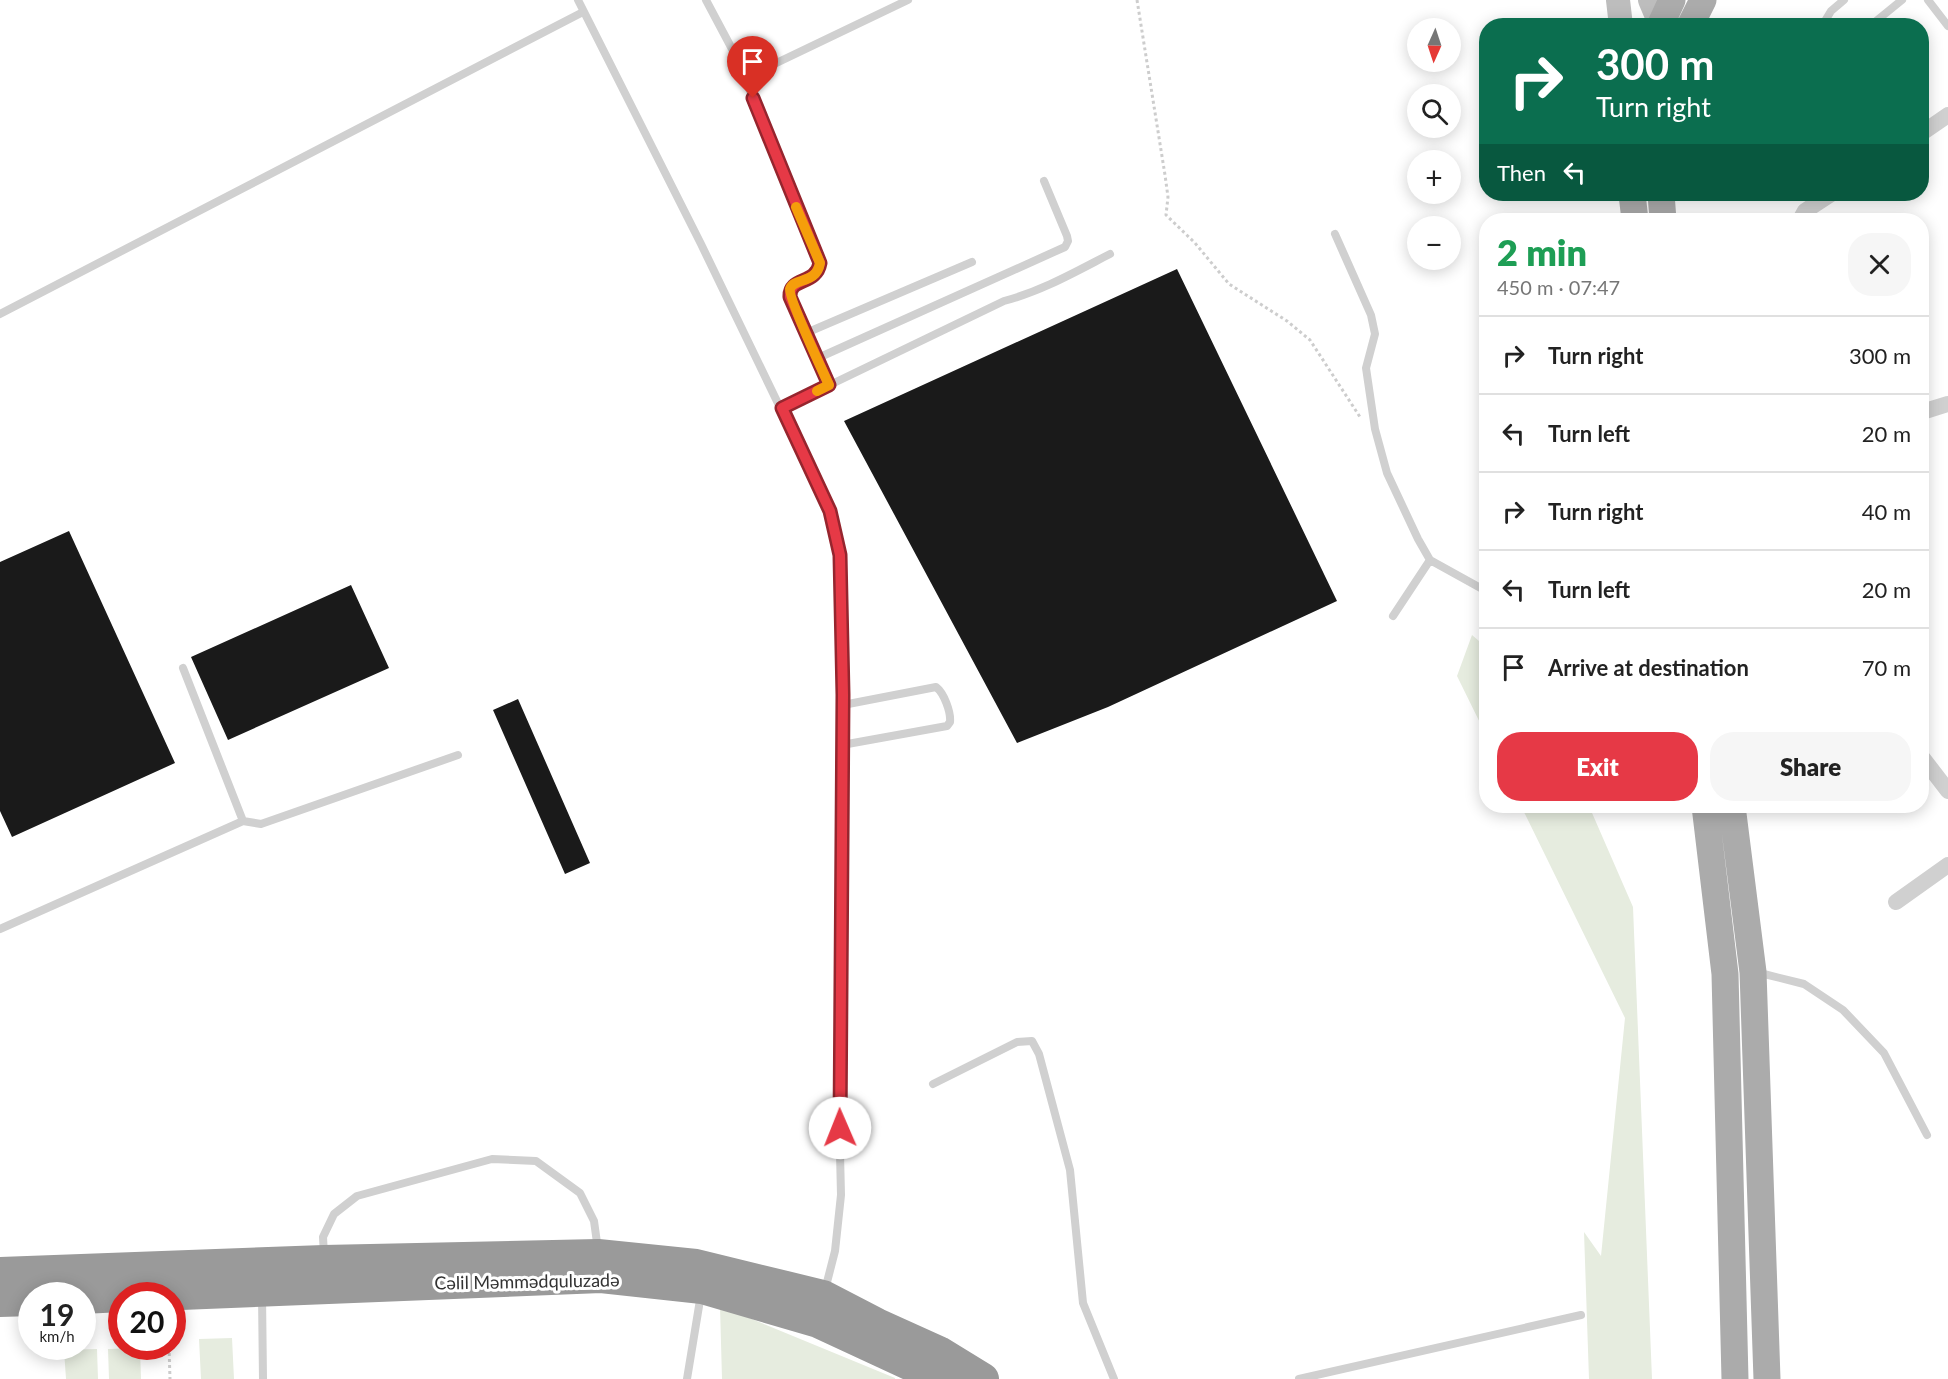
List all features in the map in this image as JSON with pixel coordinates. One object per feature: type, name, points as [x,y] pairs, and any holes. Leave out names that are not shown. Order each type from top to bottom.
[{"type":"highway","points":[[600,1266],[696,1265],[823,1296],[877,1324],[934,1371],[983,1379]]},
{"type":"highway","name":"Cəlil Məmmədquluzadə","points":[[186,1294],[262,1291],[325,1275],[600,1266],[702,1288],[819,1322],[934,1371]]},
{"type":"highway","points":[[0,1274],[325,1275]]},
{"type":"highway","points":[[0,1301],[18,1300]]},
{"type":"main road","points":[[1618,0],[1620,18]]},
{"type":"main road","points":[[1694,18],[1703,0]]},
{"type":"main road","points":[[1706,813],[1725,974],[1735,1379]]},
{"type":"main road","points":[[1733,813],[1753,972],[1767,1379]]},
{"type":"street","points":[[1929,128],[1948,115]]},
{"type":"street","points":[[1804,213],[1820,201]]},
{"type":"street","points":[[1929,410],[1948,404]]},
{"type":"street","points":[[1929,766],[1948,791]]},
{"type":"street","points":[[1896,902],[1948,866]]},
{"type":"lane","points":[[578,0],[782,408],[830,511],[840,555],[843,705],[839,1112],[841,1195],[835,1251],[823,1296]]},
{"type":"lane","points":[[706,0],[740,64],[768,139],[820,263],[819,271],[814,277],[793,285],[790,289],[790,297],[829,385]]},
{"type":"lane","points":[[745,78],[908,0]]},
{"type":"lane","points":[[1827,18],[1844,0]]},
{"type":"lane","points":[[1880,18],[1902,0]]},
{"type":"lane","points":[[1928,0],[1948,26]]},
{"type":"lane","points":[[0,314],[583,12]]},
{"type":"lane","points":[[818,358],[1065,247],[1068,241],[1067,236],[1044,181]]},
{"type":"lane","points":[[1335,234],[1371,315],[1375,334],[1366,368],[1375,429],[1387,473],[1430,560],[1479,587]]},
{"type":"lane","points":[[782,408],[1004,301],[1030,294],[1110,254]]},
{"type":"lane","points":[[806,333],[972,262]]},
{"type":"lane","points":[[1393,616],[1430,560]]},
{"type":"lane","points":[[183,668],[243,821]]},
{"type":"lane","points":[[842,745],[947,726],[951,716],[940,690],[936,687],[843,705]]},
{"type":"lane","points":[[0,929],[243,821],[261,824],[459,755]]},
{"type":"lane","points":[[1753,972],[1804,984],[1843,1010],[1884,1053],[1927,1135]]},
{"type":"lane","points":[[933,1084],[1017,1042],[1032,1041],[1039,1053],[1070,1170],[1083,1303],[1114,1379]]},
{"type":"lane","points":[[325,1275],[323,1237],[334,1214],[357,1196],[492,1159],[536,1161],[580,1193],[594,1221],[600,1266]]},
{"type":"lane","points":[[687,1379],[702,1288]]},
{"type":"lane","points":[[262,1291],[263,1379]]},
{"type":"lane","points":[[1299,1379],[1581,1315]]},
{"type":"path","points":[[1137,0],[1168,197],[1166,215],[1195,243],[1229,284],[1287,321],[1310,340],[1362,421],[1375,429]]},
{"type":"path","points":[[169,1360],[170,1379]]},
{"type":"shaded area","points":[[1472,635],[1479,641],[1479,721],[1457,676]]},
{"type":"shaded area","points":[[1524,813],[1592,813],[1633,907],[1652,1379],[1589,1379],[1584,1232],[1601,1256],[1625,1018]]},
{"type":"shaded area","points":[[720,1306],[895,1378],[895,1379],[722,1379]]},
{"type":"shaded area","points":[[232,1338],[234,1379],[201,1379],[199,1339]]},
{"type":"shaded area","points":[[96,1349],[98,1379],[66,1379],[65,1360],[96,1360]]},
{"type":"shaded area","points":[[108,1360],[140,1360],[141,1379],[109,1379]]},
{"type":"building","points":[[1177,269],[1337,601],[1108,707],[1017,743],[844,421]]},
{"type":"building","points":[[69,531],[175,763],[12,837],[0,811],[0,562]]},
{"type":"building","points":[[351,585],[389,668],[228,740],[191,657]]},
{"type":"building","points":[[518,699],[590,863],[565,874],[493,710]]},
{"type":"slow traffic","points":[[796,207],[820,263],[819,271],[814,277],[793,285],[790,289],[790,297],[798,318],[829,385],[817,391]]},
{"type":"route","points":[[753,98],[820,263],[819,271],[814,277],[793,285],[790,289],[790,297],[829,385],[782,408],[830,511],[840,555],[843,695],[840,1128]]}]
